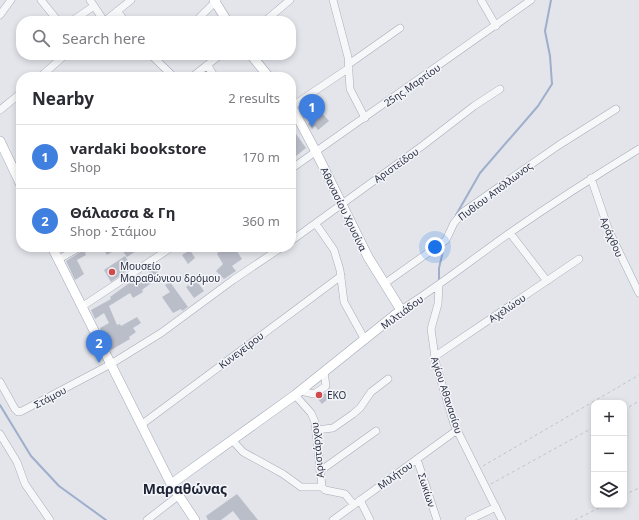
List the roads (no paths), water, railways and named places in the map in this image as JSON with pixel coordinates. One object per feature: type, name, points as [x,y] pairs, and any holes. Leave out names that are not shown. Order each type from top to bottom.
[{"type":"main road","points":[[215,1],[224,16]]},
{"type":"main road","points":[[255,60],[265,72]]},
{"type":"main road","name":"Αθανασίου Χρυσίνα","points":[[296,115],[368,257],[401,310]]},
{"type":"main road","points":[[0,141],[16,175]]},
{"type":"main road","points":[[55,252],[171,484],[195,520]]},
{"type":"main road","name":"Μιλτιάδου","points":[[171,484],[234,441],[298,393],[401,310]]},
{"type":"street","points":[[0,15],[11,0]]},
{"type":"street","points":[[41,0],[54,16]]},
{"type":"street","points":[[111,16],[131,0]]},
{"type":"street","points":[[271,16],[290,0]]},
{"type":"street","points":[[333,0],[349,66],[350,89],[365,118]]},
{"type":"street","points":[[481,0],[496,26]]},
{"type":"street","name":"25ης Μαρτίου","points":[[296,165],[365,118],[531,0]]},
{"type":"street","points":[[201,16],[215,1]]},
{"type":"street","points":[[78,16],[92,3],[101,16]]},
{"type":"street","points":[[118,11],[121,16]]},
{"type":"street","points":[[296,103],[400,28]]},
{"type":"street","points":[[46,72],[59,60]]},
{"type":"street","points":[[159,60],[169,72]]},
{"type":"street","points":[[198,72],[214,60]]},
{"type":"street","points":[[207,65],[212,72]]},
{"type":"street","name":"Αριστείδου","points":[[296,238],[422,146],[474,106],[500,89]]},
{"type":"street","points":[[0,110],[16,97]]},
{"type":"street","name":"Πυθίου Απόλλωνος","points":[[384,284],[446,240],[454,223],[463,212],[558,145],[616,109]]},
{"type":"street","name":"Μιλτιάδου","points":[[401,310],[439,286],[510,233],[591,178],[639,149]]},
{"type":"street","name":"Αράχθου","points":[[591,178],[609,231],[639,294]]},
{"type":"street","points":[[316,224],[334,250],[341,276],[344,302],[365,340]]},
{"type":"street","points":[[510,233],[547,281]]},
{"type":"street","points":[[59,259],[71,252]]},
{"type":"street","points":[[83,306],[164,252]]},
{"type":"street","points":[[111,364],[161,333],[233,280],[275,252]]},
{"type":"street","name":"Αχελώου","points":[[434,357],[579,259]]},
{"type":"street","name":"Κυνεγείρου","points":[[141,425],[341,276]]},
{"type":"street","name":"Αγίου Αθανασίου","points":[[439,286],[438,304],[432,328],[434,357],[457,430],[502,520]]},
{"type":"street","name":"Στάμου","points":[[0,382],[18,412],[111,364]]},
{"type":"street","points":[[316,430],[333,428],[353,414],[360,408],[370,392],[388,379]]},
{"type":"street","name":"Αριστάρχου","points":[[298,393],[311,413],[316,430],[322,487]]},
{"type":"street","name":"Μιλήτου","points":[[333,520],[457,430]]},
{"type":"street","points":[[320,471],[376,431]]},
{"type":"street","points":[[0,434],[2,441],[17,462],[25,484],[50,520]]},
{"type":"street","points":[[234,441],[243,452],[283,474],[300,487],[322,487],[325,490],[345,495],[354,505]]},
{"type":"street","name":"Σωκίων","points":[[416,459],[436,520]]},
{"type":"street","points":[[147,520],[178,496]]},
{"type":"street","points":[[360,500],[370,520]]},
{"type":"street","points":[[470,520],[496,507]]},
{"type":"waterway","points":[[456,215],[480,173],[538,106],[552,84],[550,56],[545,31],[551,0]]},
{"type":"waterway","points":[[439,281],[439,268],[444,247]]},
{"type":"waterway","points":[[0,405],[31,456],[59,486],[106,520]]},
{"type":"place","name":"vardaki bookstore","points":[[312,127]]},
{"type":"place","name":"Μουσείο Μαραθώνιου δρόμου","points":[[112,272]]},
{"type":"place","name":"Θάλασσα & Γη","points":[[99,363]]},
{"type":"place","name":"EKO","points":[[319,395]]},
{"type":"district","name":"Μαραθώνας","points":[[185,488]]}]
